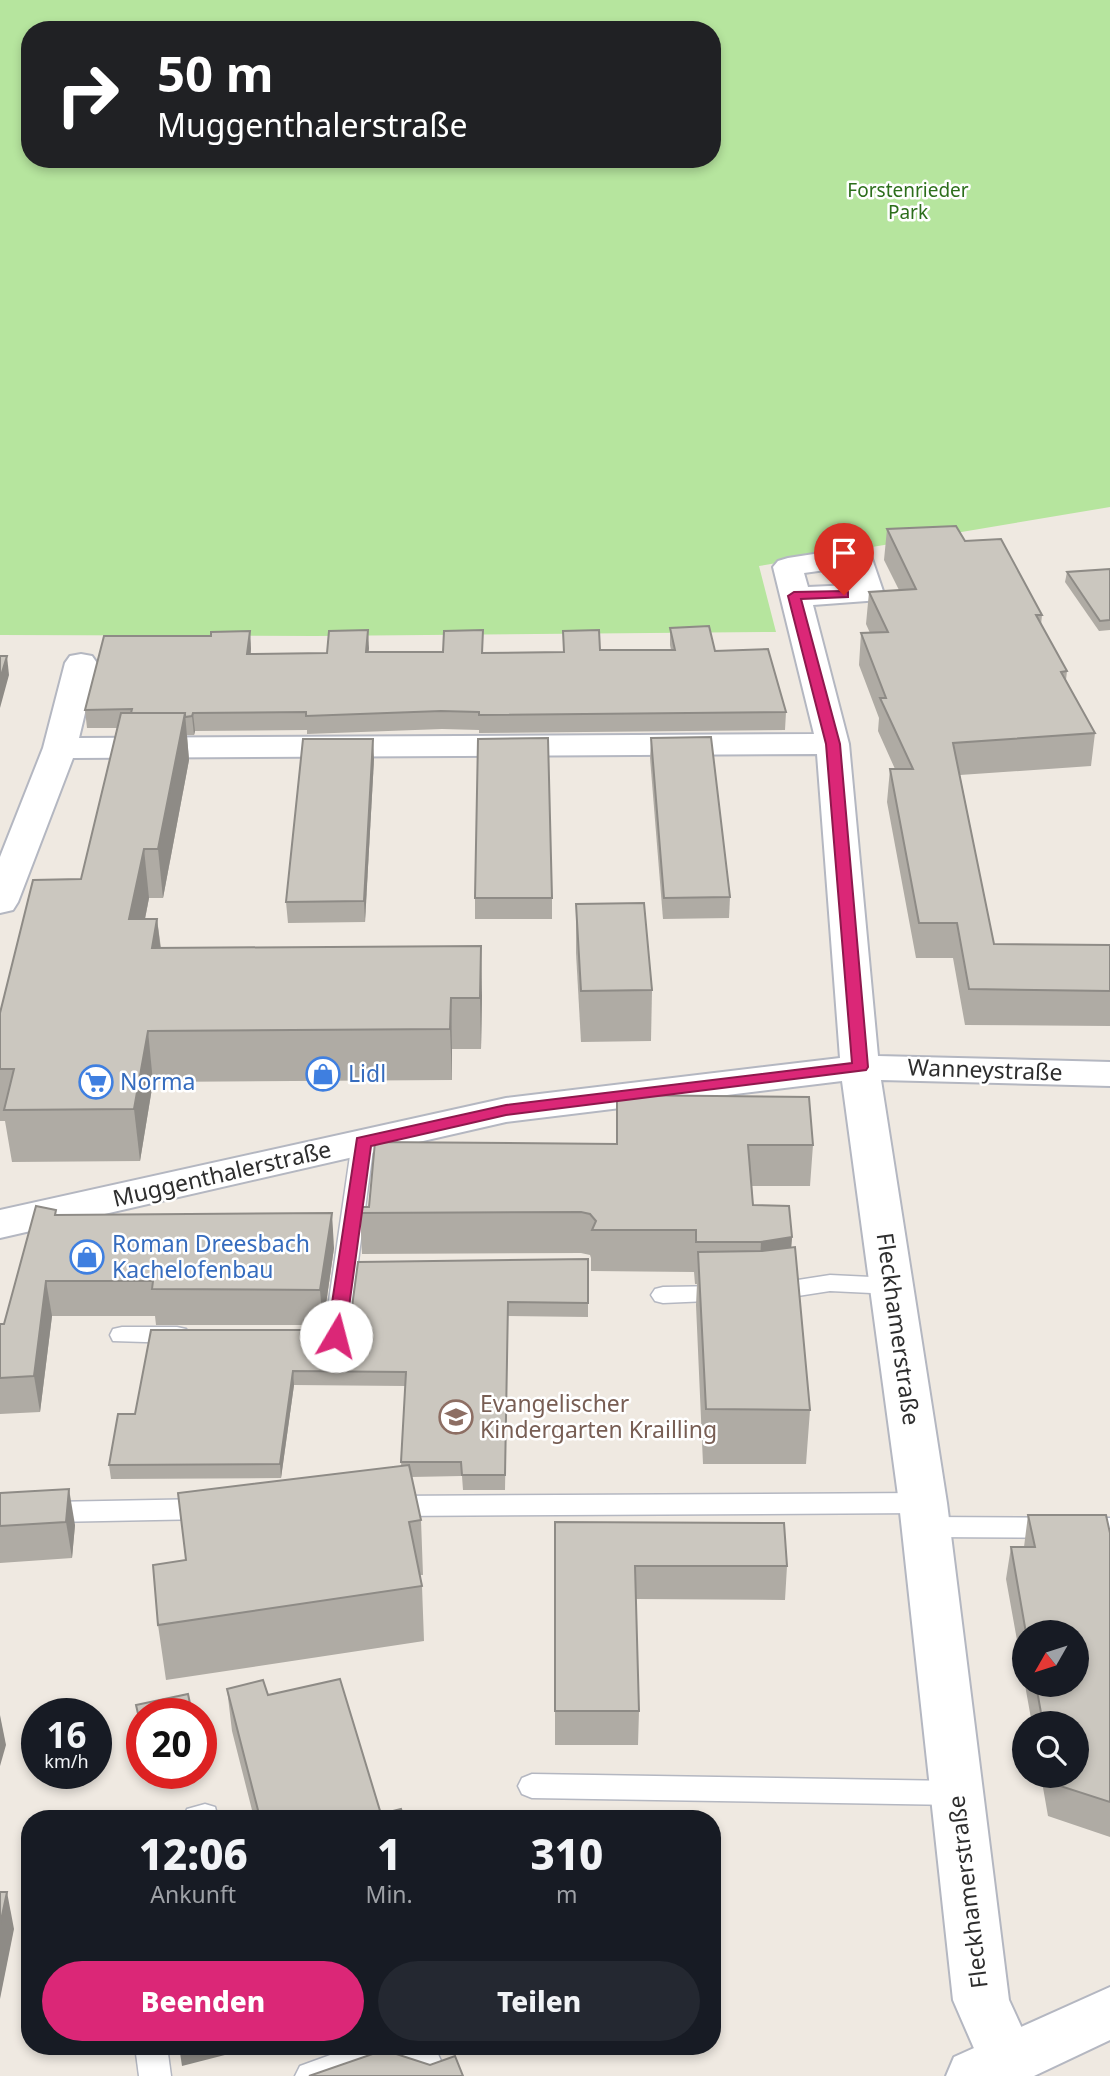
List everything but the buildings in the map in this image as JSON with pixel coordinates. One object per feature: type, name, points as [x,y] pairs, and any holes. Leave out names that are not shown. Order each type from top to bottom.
[{"type":"street","name":"Fleckhamerstraße","points":[[794,596],[833,744],[860,1067],[925,1515],[981,2000],[992,2068]]},
{"type":"street","points":[[0,902],[60,748],[81,663]]},
{"type":"street","points":[[60,748],[833,744]]},
{"type":"street","name":"Wanneystraße","points":[[860,1067],[1110,1074]]},
{"type":"street","name":"Muggenthalerstraße","points":[[0,1224],[506,1110],[860,1067]]},
{"type":"street","points":[[992,2068],[1110,2012]]},
{"type":"lane","points":[[296,1336],[336,1336],[363,1142]]},
{"type":"lane","points":[[346,1265],[374,1265]]},
{"type":"lane","points":[[663,1295],[759,1294],[830,1283],[892,1286]]},
{"type":"lane","points":[[122,1335],[202,1335]]},
{"type":"lane","points":[[361,1506],[925,1515],[1110,1528]]},
{"type":"lane","points":[[0,1513],[236,1509]]},
{"type":"lane","points":[[532,1786],[956,1793]]},
{"type":"lane","points":[[152,2055],[155,2076]]},
{"type":"lane","points":[[311,2076],[368,2055]]},
{"type":"lane","points":[[403,2055],[426,2062],[432,2076]]},
{"type":"green space","name":"Forstenrieder Park","points":[[0,0],[1110,0],[1110,507],[759,566],[776,632],[315,636],[0,635]]},
{"type":"place","name":"Lidl","points":[[323,1074]]},
{"type":"place","name":"Norma","points":[[96,1082]]},
{"type":"place","name":"Roman Dreesbach Kachelofenbau","points":[[87,1257]]},
{"type":"place","name":"Evangelischer Kindergarten Krailling","points":[[456,1417]]},
{"type":"route","points":[[336,1336],[363,1142],[506,1110],[860,1067],[833,744],[807,636],[794,596],[844,595]]}]
